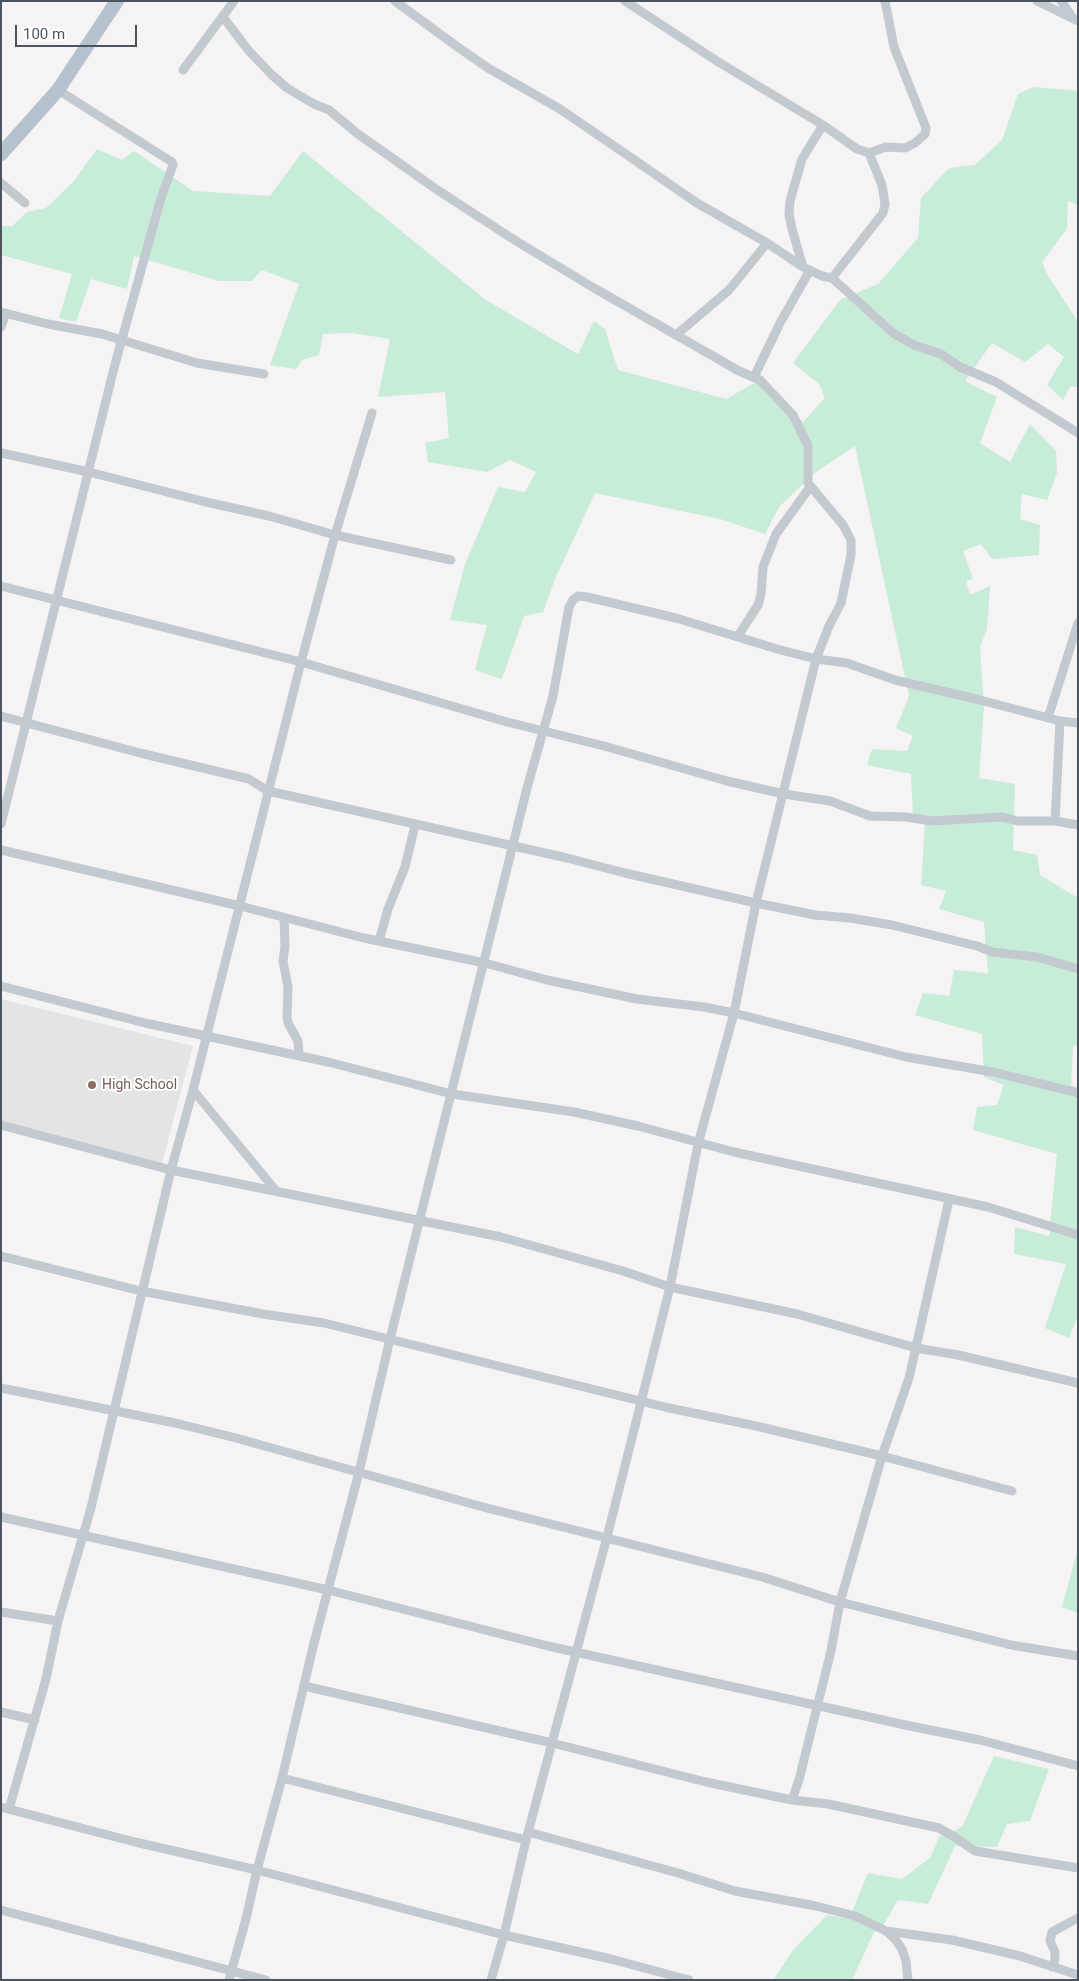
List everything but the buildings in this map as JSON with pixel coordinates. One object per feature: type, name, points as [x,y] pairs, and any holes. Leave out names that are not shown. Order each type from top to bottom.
[{"type":"main road","points":[[1,154],[58,90],[117,1]]},
{"type":"street","points":[[183,70],[234,1]]},
{"type":"street","points":[[395,1],[466,53],[560,109],[697,203],[767,242],[807,269],[828,279],[832,278],[893,334],[914,345],[941,354],[960,367],[996,382],[1078,433]]},
{"type":"street","points":[[625,1],[720,63],[823,125],[857,149],[869,153],[886,147],[905,148],[915,143],[925,134],[926,128],[894,47],[885,1]]},
{"type":"street","points":[[1037,1],[1077,20]]},
{"type":"street","points":[[1061,1],[1077,20]]},
{"type":"street","points":[[223,17],[249,51],[272,75],[288,88],[328,110],[358,134],[436,189],[516,241],[739,371],[760,380],[793,415],[808,446],[808,483],[848,533],[852,546],[841,603],[829,626],[816,659],[756,903],[734,1013],[698,1144],[670,1288],[491,1980]]},
{"type":"street","points":[[1,824],[121,339],[161,198],[173,165],[172,162],[58,90]]},
{"type":"street","points":[[754,377],[807,269],[792,229],[789,214],[790,201],[802,159],[823,125]]},
{"type":"street","points":[[832,278],[883,213],[885,204],[882,185],[869,153]]},
{"type":"street","points":[[1,183],[26,202]]},
{"type":"street","points":[[676,335],[729,290],[767,242]]},
{"type":"street","points":[[1,327],[4,313],[121,339],[197,363],[264,374]]},
{"type":"street","points":[[372,413],[335,535],[301,662],[141,1291],[100,1475],[58,1621],[35,1720],[5,1808],[134,1842],[256,1870],[504,1935],[611,1959],[689,1980]]},
{"type":"street","points":[[1,452],[269,516],[335,535],[451,560]]},
{"type":"street","points":[[738,636],[758,605],[761,594],[763,567],[776,534],[810,487]]},
{"type":"street","points":[[1,586],[301,662],[507,722],[543,730],[727,781],[830,802],[870,816],[906,817],[932,821],[1002,817],[1018,821],[1055,820],[1078,825]]},
{"type":"street","points":[[230,1975],[246,1919],[256,1870],[282,1778],[359,1472],[390,1339],[553,696],[562,658],[570,607],[573,600],[578,596],[676,618],[777,649],[816,659],[847,662],[895,680],[1060,721],[1078,723]]},
{"type":"street","points":[[1048,718],[1078,623]]},
{"type":"street","points":[[1,716],[144,754],[249,779],[268,791],[756,903],[815,915],[850,918],[892,925],[977,946],[992,952],[1037,957],[1078,969]]},
{"type":"street","points":[[1055,820],[1060,721]]},
{"type":"street","points":[[380,941],[388,909],[405,867],[415,825]]},
{"type":"street","points":[[1,850],[380,941],[485,963],[547,980],[630,998],[704,1007],[734,1013],[906,1057],[993,1072],[1078,1093]]},
{"type":"street","points":[[284,918],[285,946],[283,961],[288,987],[287,1016],[288,1023],[298,1041],[299,1055]]},
{"type":"street","points":[[1,986],[145,1023],[299,1055],[452,1094],[574,1112],[670,1134],[698,1144],[988,1207],[1078,1235]]},
{"type":"street","points":[[193,1090],[277,1192]]},
{"type":"street","points":[[1,1125],[171,1170],[501,1237],[623,1271],[670,1288],[797,1314],[916,1348],[958,1355],[1078,1383]]},
{"type":"street","points":[[792,1800],[799,1780],[832,1651],[840,1602],[882,1456],[909,1378],[949,1200]]},
{"type":"street","points":[[1,1256],[141,1291],[263,1314],[324,1323],[642,1401],[882,1456],[1012,1492]]},
{"type":"street","points":[[1,1388],[113,1412],[143,1416],[227,1436],[492,1509],[762,1577],[840,1602],[1011,1645],[1078,1656]]},
{"type":"street","points":[[1,1516],[328,1590],[576,1652],[980,1740],[1078,1766]]},
{"type":"street","points":[[1,1612],[58,1621]]},
{"type":"street","points":[[304,1686],[552,1744],[648,1769],[792,1800],[828,1804],[938,1828],[975,1851],[1078,1868]]},
{"type":"street","points":[[1,1712],[35,1720]]},
{"type":"street","points":[[282,1778],[678,1873],[735,1891],[836,1911],[855,1916],[886,1931],[945,1939],[1020,1956],[1078,1975]]},
{"type":"street","points":[[1,1910],[230,1975],[266,1980]]},
{"type":"street","points":[[1052,1967],[1055,1959],[1055,1952],[1050,1941],[1052,1932],[1078,1918]]},
{"type":"street","points":[[886,1931],[902,1948],[906,1960],[908,1980]]},
{"type":"shaded area","name":"High School","points":[[1,999],[193,1046],[162,1163],[1,1123]]},
{"type":"green space","points":[[1034,87],[1078,91],[1078,205],[1068,201],[1067,229],[1042,262],[1047,274],[1078,322],[1078,387],[1070,387],[1063,400],[1047,385],[1064,357],[1048,344],[1025,362],[992,343],[965,381],[997,397],[980,443],[1010,462],[1030,424],[1056,451],[1057,473],[1047,500],[1022,494],[1020,519],[1040,525],[1039,555],[992,559],[981,544],[963,551],[973,579],[966,581],[970,595],[990,586],[987,629],[980,647],[984,707],[979,778],[1015,784],[1013,850],[1037,855],[1040,875],[1078,898],[1078,1045],[1073,1046],[1071,1085],[1078,1088],[1078,1315],[1069,1338],[1045,1328],[1066,1264],[1014,1254],[1015,1227],[1049,1236],[1057,1154],[973,1130],[977,1107],[997,1105],[1004,1085],[984,1077],[982,1034],[915,1015],[923,993],[949,996],[954,970],[988,973],[984,922],[939,909],[946,891],[921,885],[925,823],[913,816],[911,774],[867,765],[872,749],[907,751],[913,736],[896,728],[909,696],[855,446],[813,474],[779,507],[765,534],[720,519],[595,493],[555,579],[543,612],[524,616],[502,679],[475,670],[487,625],[450,620],[465,564],[498,487],[525,492],[536,472],[510,460],[487,472],[428,462],[425,443],[449,438],[445,392],[378,397],[390,339],[352,333],[323,334],[319,355],[302,360],[296,369],[270,365],[299,284],[262,270],[252,281],[219,281],[134,256],[127,289],[91,279],[76,322],[59,318],[72,274],[1,255],[1,226],[12,226],[27,212],[46,208],[73,182],[97,149],[122,160],[134,151],[193,191],[270,196],[303,151],[486,300],[578,354],[594,321],[605,329],[618,370],[726,399],[756,382],[803,422],[825,398],[819,384],[793,363],[840,300],[878,284],[918,238],[921,198],[949,168],[975,165],[1002,140],[1018,94]]},
{"type":"green space","points":[[1078,1548],[1078,1613],[1062,1607]]},
{"type":"green space","points":[[994,1756],[1049,1769],[1030,1821],[1007,1824],[997,1847],[955,1846],[928,1904],[898,1900],[880,1931],[874,1932],[852,1980],[773,1980],[794,1949],[827,1915],[849,1919],[868,1873],[902,1879],[930,1858],[939,1837],[962,1827]]},
{"type":"place","name":"High School","points":[[92,1085]]}]
